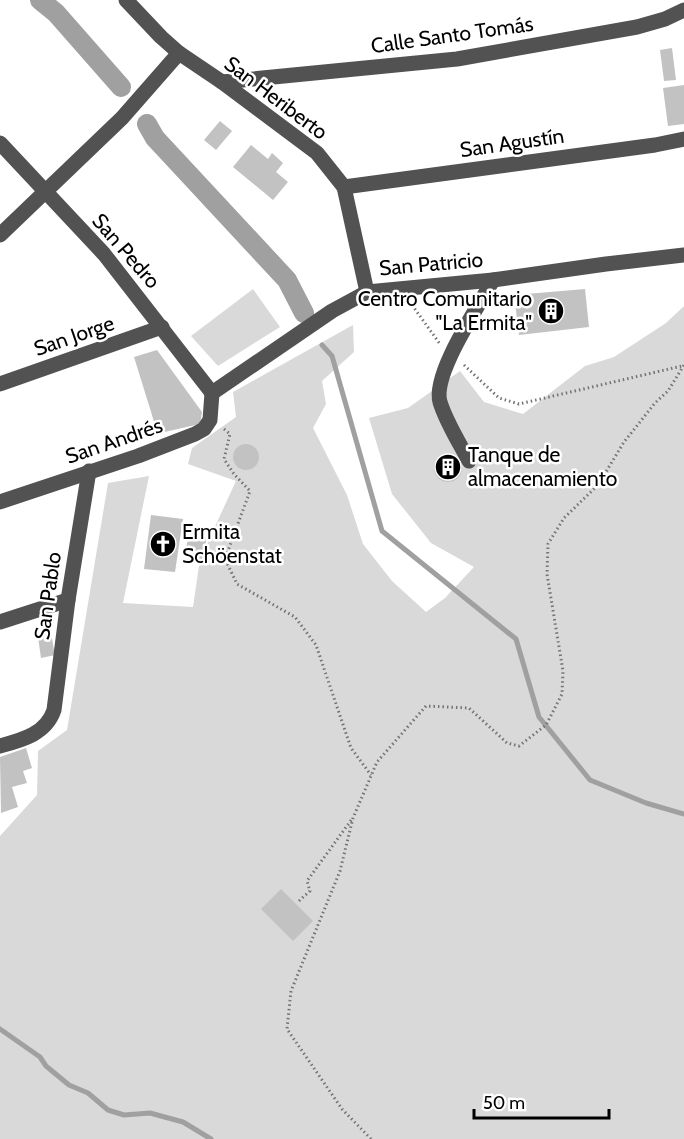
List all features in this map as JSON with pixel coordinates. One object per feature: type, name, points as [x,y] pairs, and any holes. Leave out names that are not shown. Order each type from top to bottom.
[{"type":"street","name":"San Heriberto","points":[[126,0],[160,37],[179,53],[222,82],[316,153],[344,187],[367,292]]},
{"type":"street","name":"Calle Santo Tomás","points":[[222,82],[457,59],[637,27],[665,19],[684,10]]},
{"type":"street","points":[[0,235],[122,118],[179,53]]},
{"type":"street","name":"San Agustín","points":[[344,187],[655,145],[684,139]]},
{"type":"street","name":"San Pedro","points":[[0,143],[104,254],[212,393]]},
{"type":"street","name":"San Patricio","points":[[212,393],[332,311],[367,292],[493,280],[684,255]]},
{"type":"street","points":[[469,460],[439,400],[441,379],[493,280]]},
{"type":"street","name":"San Jorge","points":[[0,384],[162,327]]},
{"type":"street","points":[[210,420],[212,393]]},
{"type":"street","name":"San Andrés","points":[[0,502],[178,442],[204,429],[210,420]]},
{"type":"street","name":"San Pablo","points":[[0,746],[26,738],[47,724],[54,710],[68,600],[89,471]]},
{"type":"street","points":[[0,622],[68,600]]},
{"type":"path","points":[[401,289],[450,358],[466,366],[499,398],[519,404],[684,366]]},
{"type":"path","points":[[371,1139],[342,1109],[287,1029],[291,992],[340,871],[353,818],[377,762],[426,706],[470,708],[507,743],[519,746],[546,725],[562,694],[563,670],[547,574],[548,544],[564,518],[598,485],[624,442],[655,403],[668,391],[684,366]]},
{"type":"path","points":[[210,420],[230,434],[224,459],[249,491],[225,559],[237,584],[295,617],[316,645],[351,748],[371,775]]},
{"type":"path","points":[[299,901],[310,891],[307,881],[353,818]]},
{"type":"shaded area","points":[[253,289],[280,327],[218,366],[191,336]]},
{"type":"shaded area","points":[[684,306],[684,1139],[0,1139],[0,836],[37,795],[38,751],[67,730],[108,483],[149,476],[123,603],[193,607],[200,559],[236,481],[188,464],[192,448],[236,417],[233,392],[353,325],[354,352],[322,381],[326,404],[313,428],[347,495],[363,544],[392,581],[426,612],[445,598],[474,567],[431,543],[392,494],[369,418],[408,408],[460,371],[484,402],[523,414],[585,366],[614,357],[666,323]]},
{"type":"building","points":[[672,48],[676,80],[664,81],[660,50]]},
{"type":"building","points":[[684,85],[684,124],[668,126],[663,88]]},
{"type":"building","points":[[220,121],[232,131],[216,150],[204,140]]},
{"type":"building","points":[[251,145],[268,159],[272,153],[283,163],[276,172],[288,182],[273,200],[233,167]]},
{"type":"building","name":"Centro Comunitario \"La Ermita\"","points":[[585,289],[589,327],[519,335],[514,295]]},
{"type":"building","points":[[157,350],[202,412],[200,424],[160,433],[156,428],[134,357]]},
{"type":"building","points":[[246,444],[255,448],[259,457],[255,466],[246,470],[237,466],[233,457],[237,448]]},
{"type":"building","name":"Tanque de almacenamiento","points":[[448,454],[458,458],[462,468],[458,478],[448,482],[438,478],[434,468],[438,458]]},
{"type":"building","name":"Ermita Schöenstat","points":[[151,515],[183,519],[175,572],[144,569]]},
{"type":"building","points":[[191,530],[208,534],[201,562],[183,557]]},
{"type":"building","points":[[50,628],[55,655],[41,658],[37,630]]},
{"type":"building","points":[[26,748],[32,768],[23,771],[27,783],[12,787],[18,807],[1,813],[0,757]]},
{"type":"building","points":[[281,889],[313,921],[293,941],[261,909]]},
{"type":"waterway","points":[[40,0],[56,13],[121,87]]},
{"type":"waterway","points":[[147,124],[155,138],[287,280],[304,313]]},
{"type":"waterway","points":[[322,345],[332,356],[382,531],[516,639],[539,717],[590,780],[646,803],[684,814]]},
{"type":"waterway","points":[[0,1029],[40,1057],[46,1066],[69,1085],[88,1093],[108,1110],[124,1115],[150,1113],[183,1122],[211,1139]]},
{"type":"place","name":"Centro Comunitario \"La Ermita\"","points":[[551,311]]},
{"type":"place","name":"Tanque de almacenamiento","points":[[448,467]]},
{"type":"place","name":"Ermita Schöenstat","points":[[163,544]]}]
